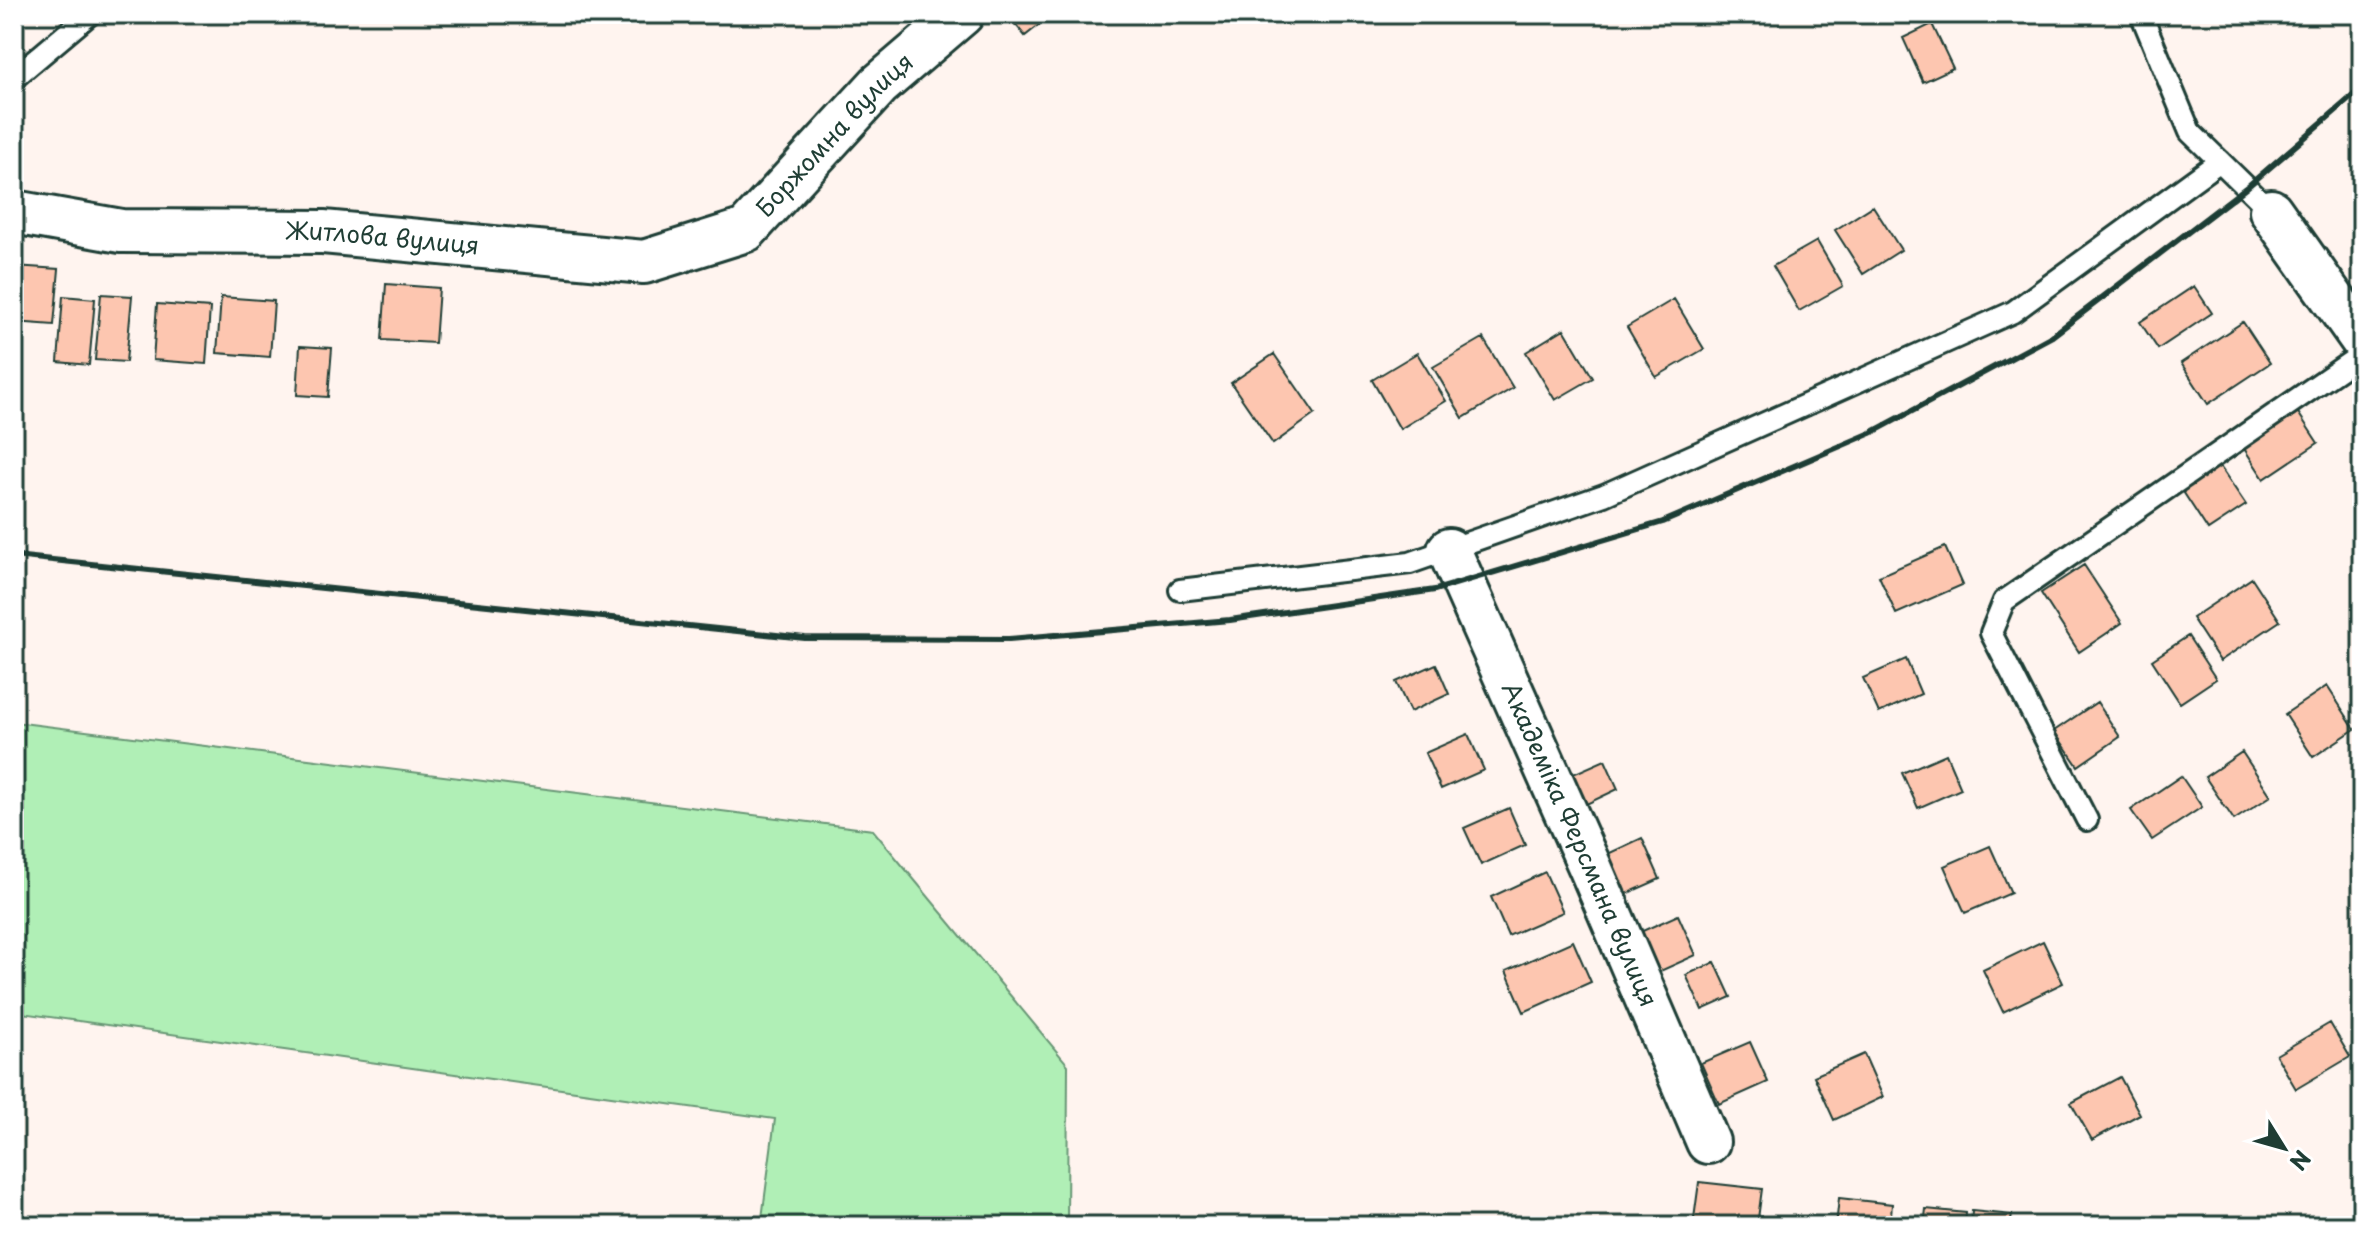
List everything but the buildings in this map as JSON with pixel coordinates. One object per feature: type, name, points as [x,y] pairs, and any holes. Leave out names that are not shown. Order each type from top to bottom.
[{"type":"street","name":"Боржомна вулиця","points":[[746,230],[879,85],[962,14]]},
{"type":"street","points":[[2271,211],[2362,340]]},
{"type":"street","name":"Житлова вулиця","points":[[14,212],[121,231],[323,232],[644,262],[746,230]]},
{"type":"street","name":"Академіка Ферсмана вулиця","points":[[1449,550],[1708,1142]]},
{"type":"lane","points":[[14,78],[90,14]]},
{"type":"lane","points":[[2141,14],[2190,132],[2271,211]]},
{"type":"lane","points":[[1180,590],[1410,563],[1604,495],[2013,312],[2220,161]]},
{"type":"lane","points":[[2087,820],[1991,633],[2004,601],[2362,354]]},
{"type":"green space","points":[[14,722],[873,830],[1068,1065],[1067,1226],[761,1226],[775,1119],[14,1012]]},
{"type":"railway","points":[[14,556],[805,638],[1009,639],[1230,620],[1435,590],[1663,522],[1871,433],[2052,336],[2247,187],[2362,88]]}]
